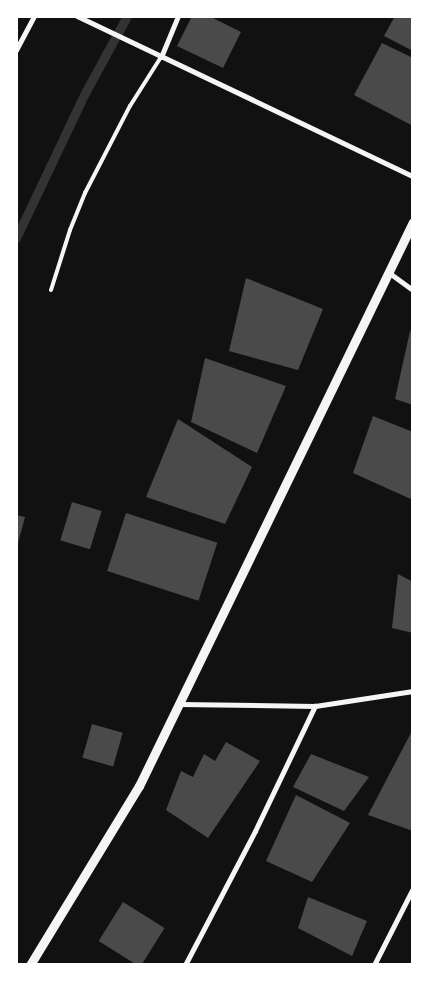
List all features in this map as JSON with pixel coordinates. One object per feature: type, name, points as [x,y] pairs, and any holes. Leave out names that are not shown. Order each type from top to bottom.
[{"type":"street","points":[[16,50],[34,16]]},
{"type":"street","points":[[77,16],[413,176]]},
{"type":"street","points":[[160,57],[178,16]]},
{"type":"street","points":[[30,965],[139,786],[413,222]]},
{"type":"street","points":[[388,272],[413,290]]},
{"type":"street","points":[[179,704],[315,706],[413,691]]},
{"type":"street","points":[[185,965],[255,831],[315,706]]},
{"type":"street","points":[[374,965],[413,888]]},
{"type":"lane","points":[[51,290],[70,230],[85,193],[130,106],[160,57]]},
{"type":"building","points":[[192,16],[209,16],[241,32],[223,68],[177,46]]},
{"type":"building","points":[[395,16],[413,16],[413,51],[384,36]]},
{"type":"building","points":[[382,43],[413,58],[413,126],[354,95]]},
{"type":"building","points":[[246,278],[323,309],[298,370],[229,351]]},
{"type":"building","points":[[410,331],[413,333],[413,405],[395,399]]},
{"type":"building","points":[[205,358],[286,386],[257,453],[191,422]]},
{"type":"building","points":[[373,416],[413,432],[413,500],[353,473]]},
{"type":"building","points":[[178,419],[252,467],[225,524],[146,497]]},
{"type":"building","points":[[72,502],[102,511],[90,549],[60,540]]},
{"type":"building","points":[[126,513],[217,543],[198,601],[107,571]]},
{"type":"building","points":[[16,515],[25,517],[17,547],[16,547]]},
{"type":"building","points":[[398,574],[413,582],[413,633],[392,628]]},
{"type":"building","points":[[92,724],[123,733],[113,766],[82,758]]},
{"type":"building","points":[[413,729],[413,831],[368,815]]},
{"type":"building","points":[[226,742],[260,761],[208,838],[166,810],[181,771],[193,777],[204,754],[215,761]]},
{"type":"building","points":[[311,754],[369,777],[344,811],[293,787]]},
{"type":"building","points":[[296,795],[350,823],[312,882],[266,861]]},
{"type":"building","points":[[308,897],[367,921],[352,956],[298,928]]},
{"type":"building","points":[[123,902],[165,928],[141,965],[137,965],[99,941]]},
{"type":"waterway","points":[[16,238],[85,93],[127,16]]}]
